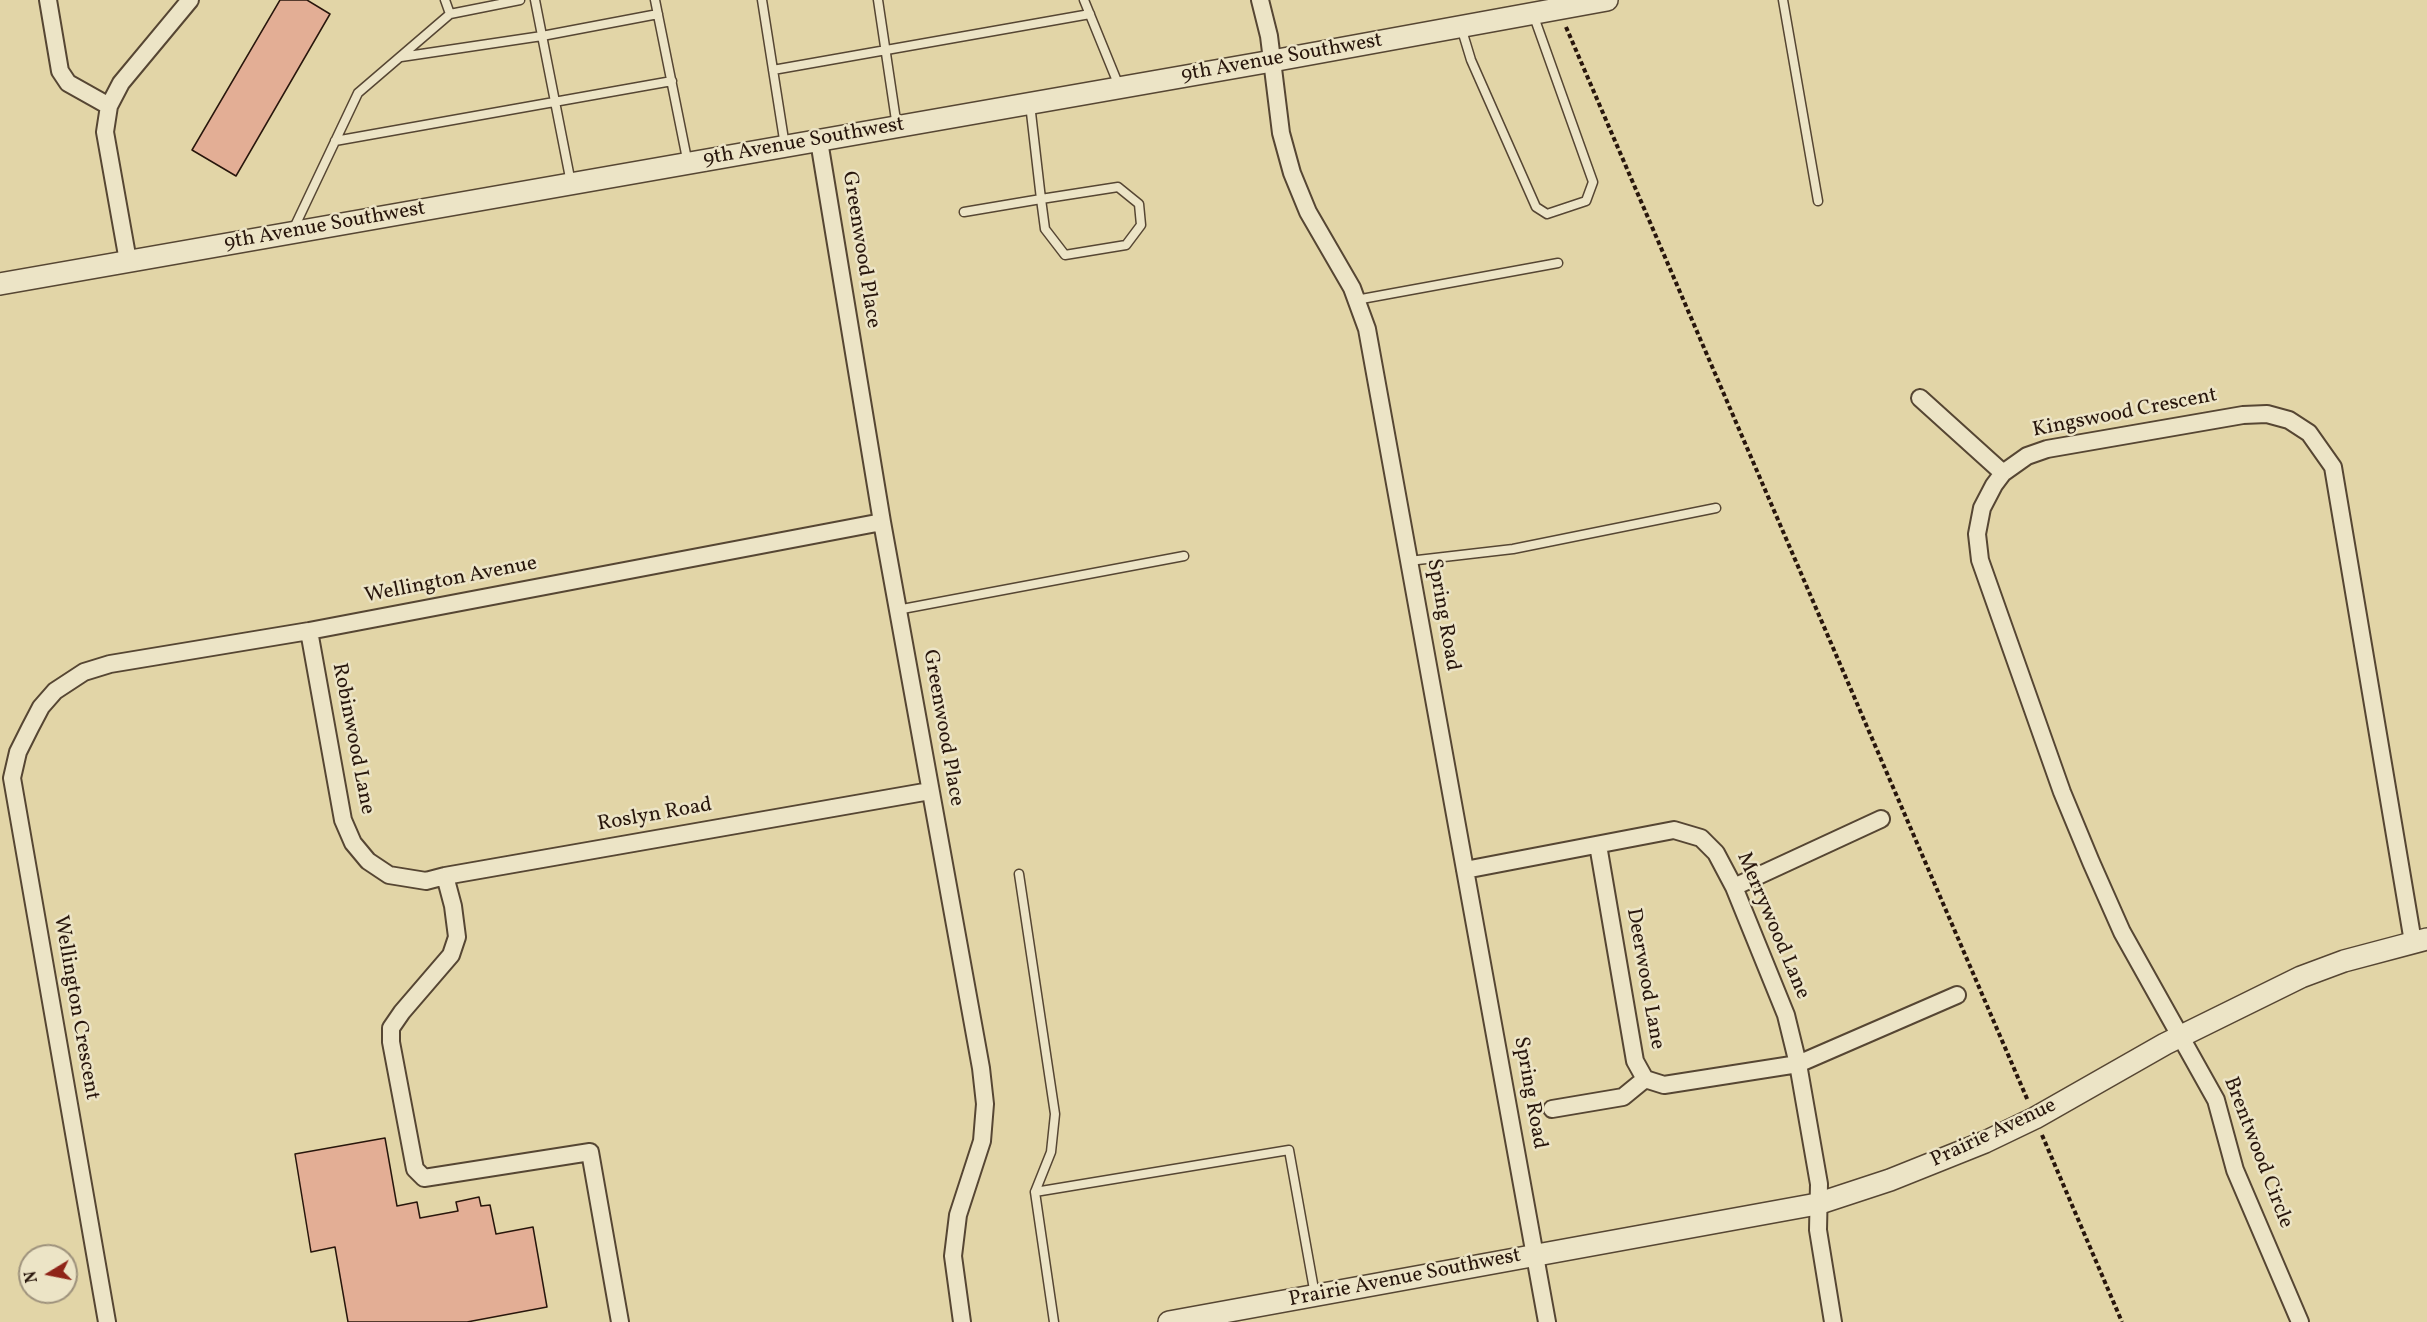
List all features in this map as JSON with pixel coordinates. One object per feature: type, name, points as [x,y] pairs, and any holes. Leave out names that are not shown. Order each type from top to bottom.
[{"type":"street","points":[[48,0],[60,71],[68,83],[109,106]]},
{"type":"street","points":[[128,261],[105,132],[109,106],[121,83],[190,0]]},
{"type":"street","name":"Spring Road","points":[[1260,0],[1272,61],[1281,134],[1292,173],[1308,212],[1352,288],[1367,329],[1374,361],[1547,1322]]},
{"type":"street","name":"9th Avenue Southwest","points":[[0,284],[1030,104],[1607,0]]},
{"type":"street","name":"Greenwood Place","points":[[819,141],[897,610],[981,1068],[985,1104],[982,1141],[958,1215],[953,1256],[962,1322]]},
{"type":"street","points":[[1920,399],[2003,473]]},
{"type":"street","name":"Kingswood Crescent","points":[[2181,1036],[2122,932],[2091,862],[2062,792],[1980,560],[1977,534],[1982,508],[2003,473],[2027,456],[2047,449],[2244,415],[2267,414],[2289,420],[2309,434],[2333,467],[2420,940]]},
{"type":"street","name":"Wellington Avenue","points":[[41,706],[55,691],[84,672],[110,664],[309,631],[882,522]]},
{"type":"street","name":"Robinwood Lane","points":[[309,631],[343,820],[353,843],[368,861],[389,875]]},
{"type":"street","name":"Wellington Crescent","points":[[41,706],[18,752],[12,778],[106,1322]]},
{"type":"street","name":"Roslyn Road","points":[[389,875],[426,881],[930,790]]},
{"type":"street","points":[[1734,887],[1881,819]]},
{"type":"street","name":"Merrywood Lane","points":[[1465,870],[1674,830],[1701,838],[1716,853],[1734,887],[1786,1015],[1798,1064],[1819,1184],[1818,1230],[1833,1322]]},
{"type":"street","name":"Deerwood Lane","points":[[1598,845],[1635,1061],[1645,1079],[1664,1085],[1798,1064],[1957,995]]},
{"type":"street","points":[[445,876],[457,937],[451,955],[402,1012],[391,1029],[391,1042],[415,1169],[424,1178],[590,1152],[620,1322]]},
{"type":"street","name":"Prairie Avenue","points":[[1535,1254],[1817,1204],[1965,1152],[2035,1118],[2181,1036],[2301,977],[2344,961],[2420,940]]},
{"type":"street","name":"Brentwood Circle","points":[[2181,1036],[2216,1100],[2235,1170],[2300,1322]]},
{"type":"street","points":[[1552,1109],[1623,1097],[1645,1079]]},
{"type":"street","name":"Prairie Avenue Southwest","points":[[1169,1322],[1244,1316],[1315,1295],[1535,1254]]},
{"type":"lane","points":[[445,0],[450,14]]},
{"type":"lane","points":[[292,232],[358,93],[450,14],[520,0]]},
{"type":"lane","points":[[535,0],[571,184]]},
{"type":"lane","points":[[655,0],[688,164]]},
{"type":"lane","points":[[764,0],[785,147]]},
{"type":"lane","points":[[878,0],[897,127]]},
{"type":"lane","points":[[1084,0],[1120,88]]},
{"type":"lane","points":[[1783,0],[1818,201]]},
{"type":"lane","points":[[400,57],[542,36],[658,14]]},
{"type":"lane","points":[[773,70],[1090,14]]},
{"type":"lane","points":[[1461,27],[1471,60],[1536,207],[1547,214],[1586,201],[1593,182],[1533,14]]},
{"type":"lane","points":[[335,141],[672,81]]},
{"type":"lane","points":[[964,212],[1041,199],[1118,187],[1139,204],[1141,225],[1126,245],[1065,255],[1045,229],[1041,199],[1030,104]]},
{"type":"lane","points":[[1356,300],[1558,263]]},
{"type":"lane","points":[[1409,561],[1513,549],[1716,508]]},
{"type":"lane","points":[[897,610],[1184,556]]},
{"type":"lane","points":[[1019,874],[1055,1114],[1051,1152],[1035,1192],[1054,1322]]},
{"type":"lane","points":[[1035,1192],[1289,1150],[1315,1295]]},
{"type":"path","points":[[1558,9],[2122,1322]]},
{"type":"building","points":[[280,0],[307,0],[330,14],[236,176],[192,150]]},
{"type":"building","points":[[385,1138],[397,1206],[417,1202],[420,1218],[458,1211],[456,1202],[479,1197],[481,1206],[490,1205],[496,1234],[533,1227],[547,1307],[467,1322],[348,1322],[335,1247],[311,1252],[295,1154]]}]
